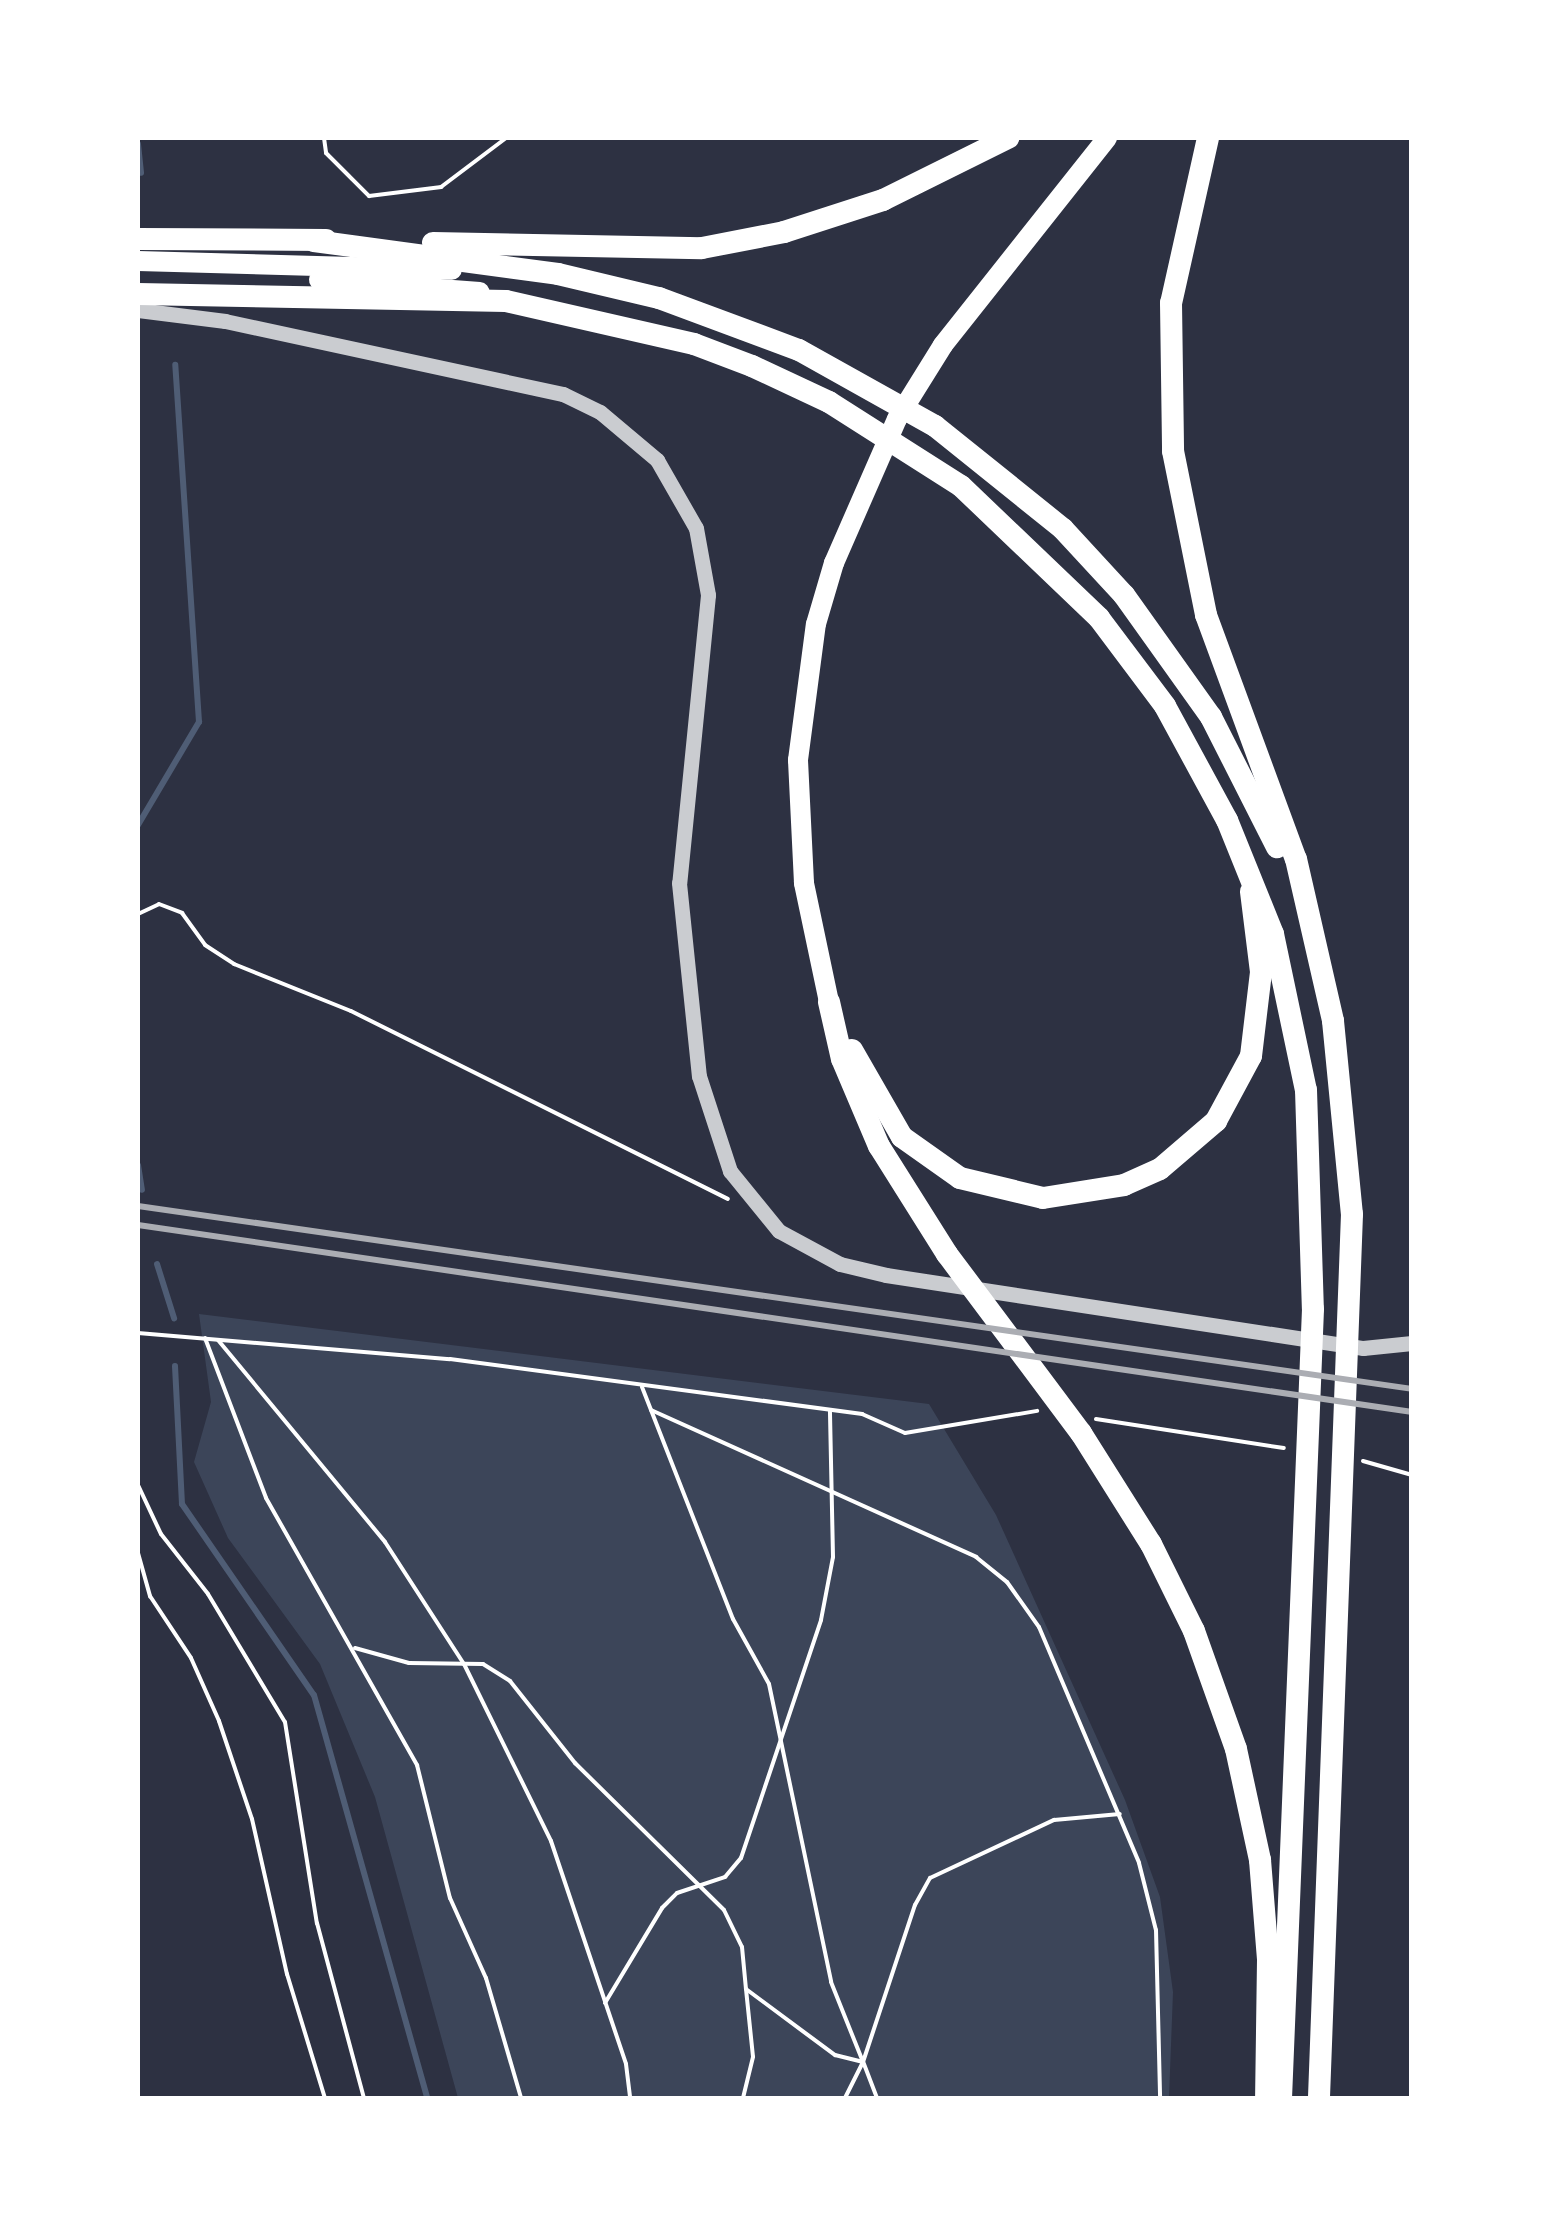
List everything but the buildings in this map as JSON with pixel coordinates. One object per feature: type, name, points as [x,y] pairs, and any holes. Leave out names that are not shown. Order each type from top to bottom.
[{"type":"highway","points":[[138,239],[702,248],[784,232],[883,200],[1008,138]]},
{"type":"highway","points":[[1107,138],[943,345],[860,495],[816,624],[798,760],[804,883],[842,1059],[879,1146],[946,1254],[1087,1426],[1186,1614],[1236,1749],[1261,1876],[1268,1960],[1266,2098]]},
{"type":"highway","points":[[1208,138],[1171,303],[1173,451],[1206,615],[1296,859],[1300,894],[1333,1021],[1346,1127],[1351,1316],[1349,1469],[1319,2098]]},
{"type":"highway","points":[[314,242],[558,274],[593,286]]},
{"type":"highway","points":[[138,261],[436,268],[593,286],[660,298],[799,350],[870,385],[993,469],[1062,529],[1167,650],[1253,794],[1300,894]]},
{"type":"highway","points":[[138,275],[406,283],[676,339],[752,366],[829,402],[961,486],[1059,576],[1143,676],[1200,765],[1251,874],[1283,970],[1306,1090],[1313,1309],[1281,2098]]},
{"type":"highway","points":[[138,294],[506,301]]},
{"type":"highway","points":[[829,1002],[886,1113],[924,1157],[960,1178],[1028,1196],[1085,1196],[1124,1186],[1160,1169],[1216,1121],[1251,1056],[1261,972],[1251,874]]},
{"type":"street","points":[[138,310],[225,320],[549,390],[600,412],[657,460],[696,528],[708,595],[679,883],[690,1013],[711,1122],[730,1171],[760,1214],[810,1251],[886,1275],[1363,1348],[1412,1344]]},
{"type":"path","points":[[324,138],[326,153],[370,196],[442,187],[506,138]]},
{"type":"path","points":[[138,914],[158,904],[182,913],[204,945],[234,964],[352,1012],[760,1214]]},
{"type":"path","points":[[138,1333],[437,1358],[862,1414],[905,1433],[1034,1411],[1054,1414]]},
{"type":"path","points":[[205,1338],[266,1498],[417,1765],[450,1898],[486,1978],[521,2098]]},
{"type":"path","points":[[217,1339],[385,1542],[464,1664],[551,1841],[605,2002],[630,2098]]},
{"type":"path","points":[[642,1386],[733,1619],[769,1684],[831,1982],[878,2098]]},
{"type":"path","points":[[650,1410],[976,1557],[1007,1582],[1039,1626],[1120,1814],[1156,1930],[1160,2098]]},
{"type":"path","points":[[605,2002],[662,1908],[699,1886],[725,1877],[741,1858],[822,1620],[832,1557],[830,1410]]},
{"type":"path","points":[[1087,1426],[1298,1450]]},
{"type":"path","points":[[1349,1469],[1412,1475]]},
{"type":"path","points":[[138,1485],[161,1534],[208,1594],[285,1722],[317,1923],[364,2098]]},
{"type":"path","points":[[138,1553],[150,1596],[191,1658],[224,1737],[325,2098]]},
{"type":"path","points":[[354,1648],[409,1663],[484,1664],[510,1681],[575,1763],[724,1910],[736,1934],[746,1989],[752,2057],[743,2098]]},
{"type":"path","points":[[845,2098],[863,2062],[930,1878],[1054,1820],[1120,1814]]},
{"type":"path","points":[[746,1989],[835,2055],[863,2062]]},
{"type":"shaded area","points":[[199,1314],[929,1404],[996,1515],[1125,1800],[1160,1897],[1173,1992],[1169,2098],[458,2098],[375,1797],[320,1664],[228,1538],[194,1462],[211,1402]]},
{"type":"waterway","points":[[138,144],[141,173]]},
{"type":"waterway","points":[[138,825],[199,722],[175,365]]},
{"type":"waterway","points":[[138,1165],[142,1190]]},
{"type":"waterway","points":[[157,1264],[174,1318]]},
{"type":"waterway","points":[[175,1366],[182,1504],[314,1695],[427,2098]]},
{"type":"railway","points":[[138,1206],[1412,1389]]},
{"type":"railway","points":[[138,1225],[1412,1412]]}]
